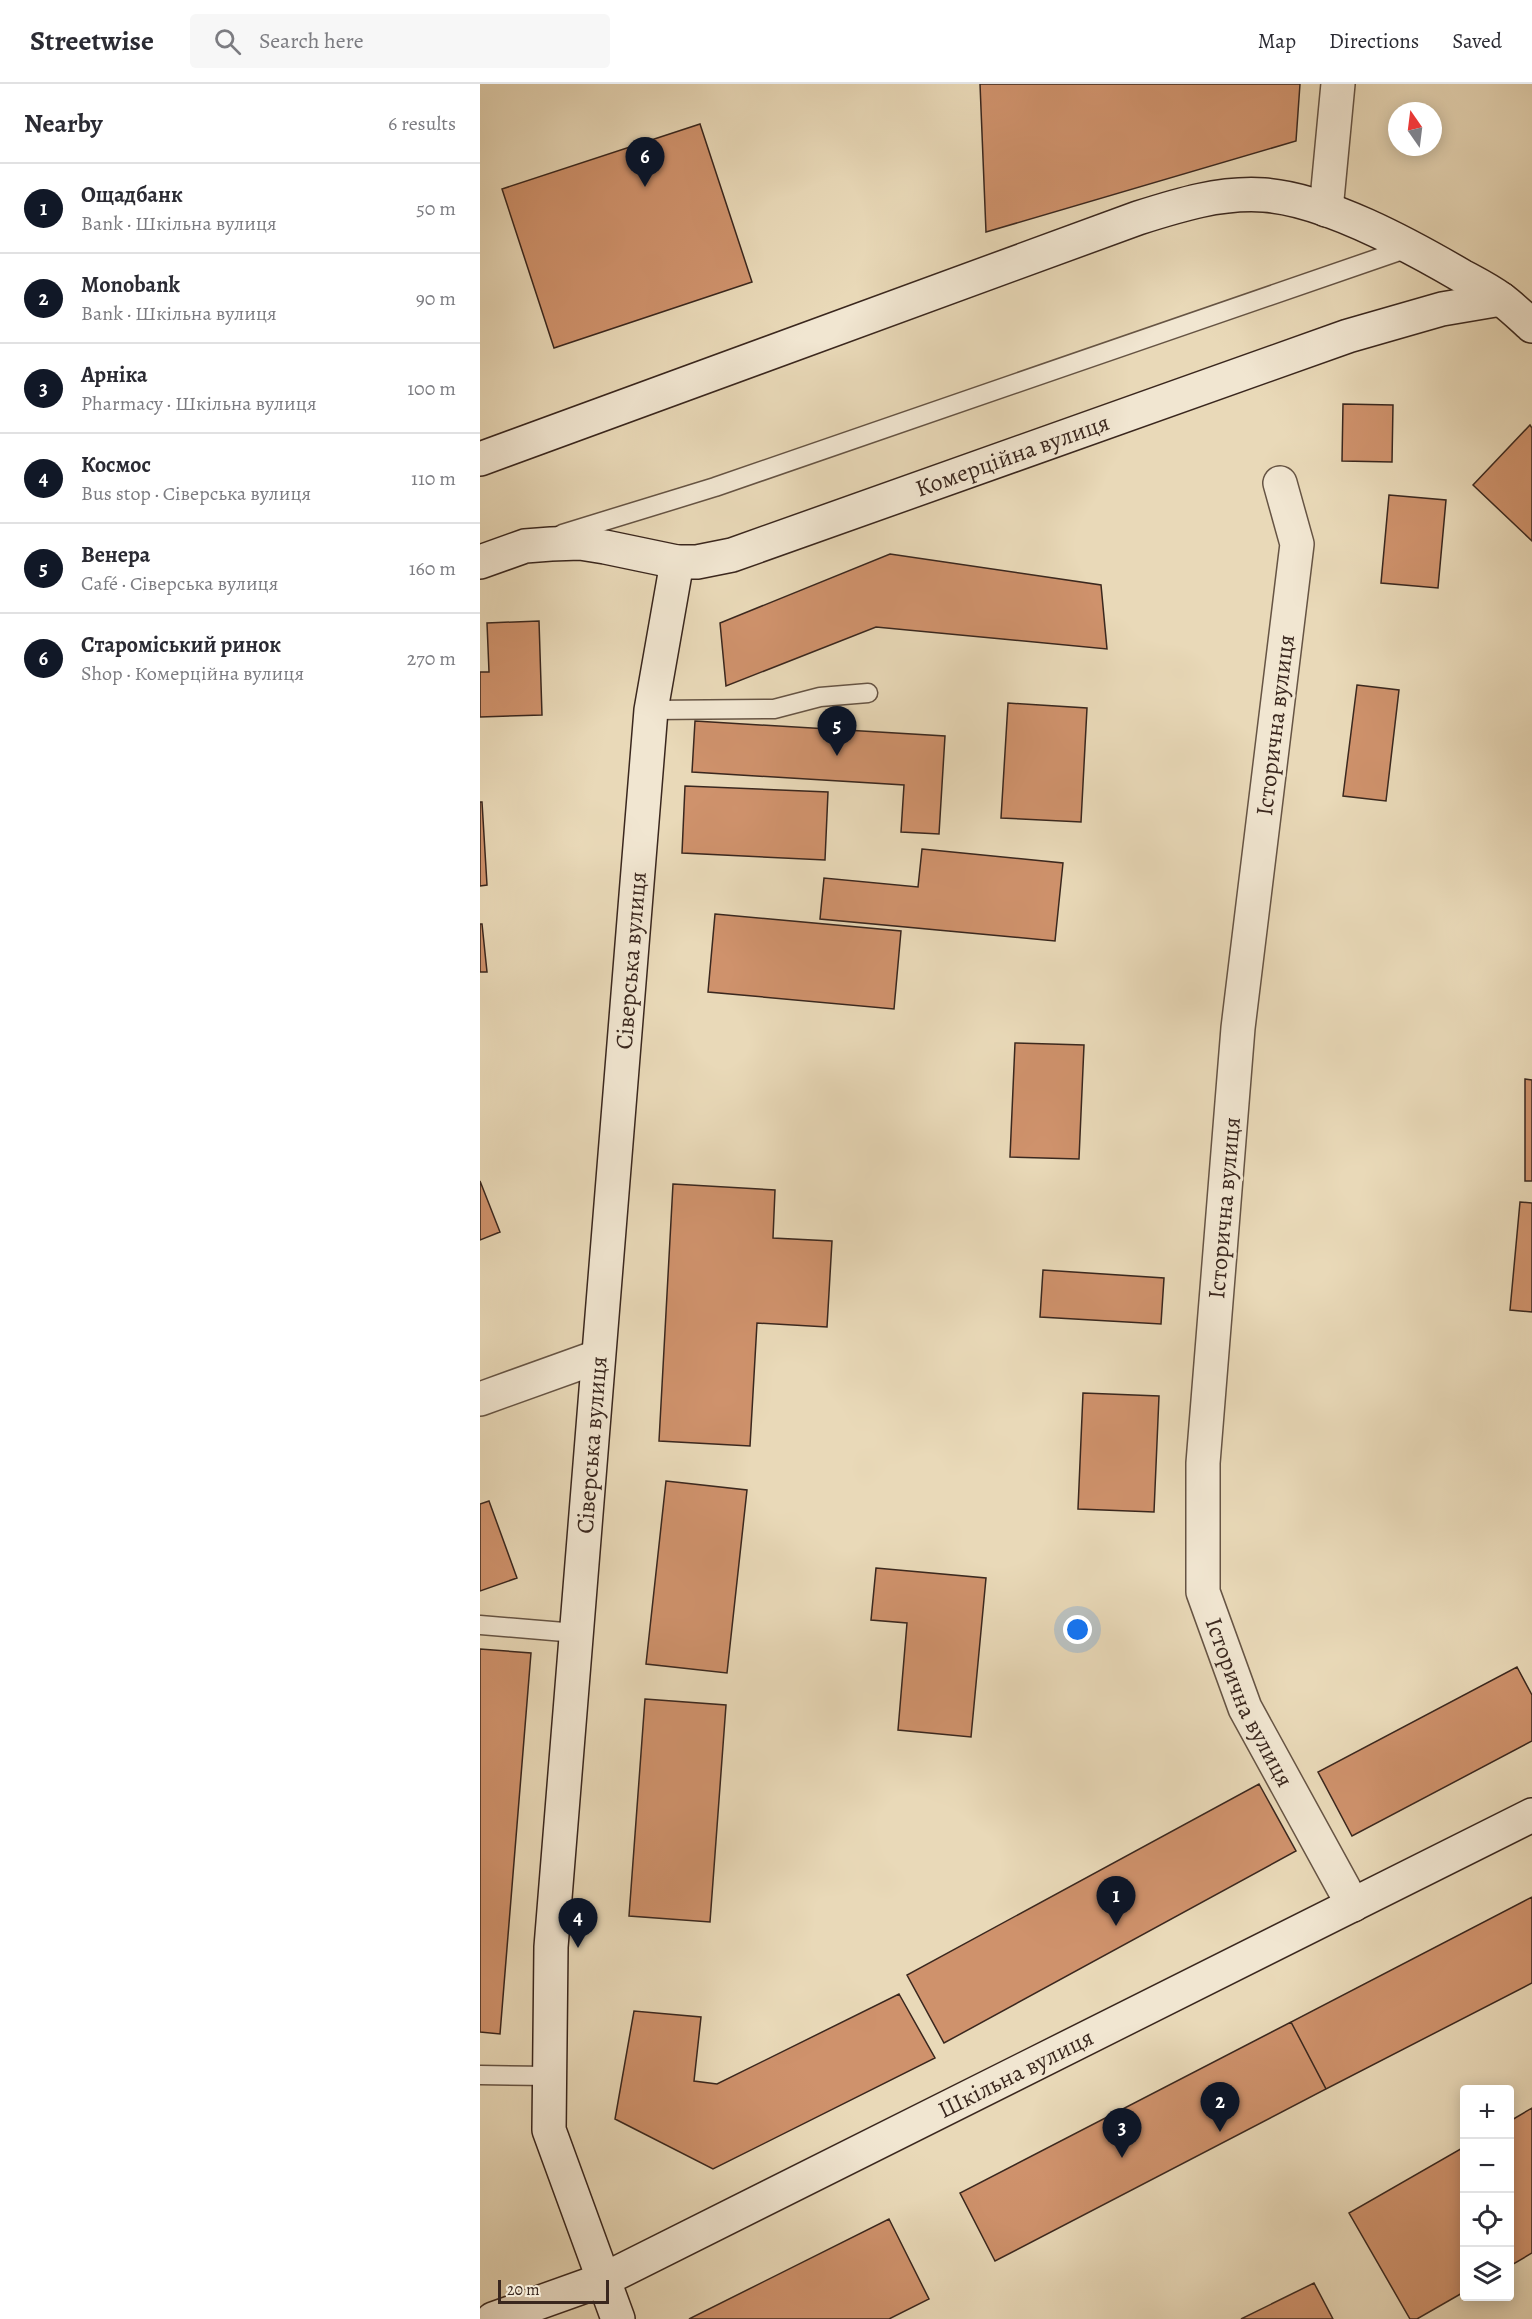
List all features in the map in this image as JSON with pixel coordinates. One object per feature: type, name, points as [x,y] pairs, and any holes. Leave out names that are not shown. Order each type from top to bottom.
[{"type":"street","points":[[1326,210],[1338,84]]},
{"type":"street","points":[[480,459],[1127,222],[1186,203],[1229,195],[1265,195],[1326,210],[1413,247],[1501,299],[1532,326]]},
{"type":"street","name":"Комерційна вулиця","points":[[480,562],[525,546],[580,543],[677,562],[713,560],[757,548],[1132,412],[1370,329],[1443,309],[1501,299]]},
{"type":"street","name":"Історична вулиця","points":[[1280,483],[1297,544],[1238,1028],[1203,1463],[1203,1592],[1245,1708],[1353,1905]]},
{"type":"street","name":"Сіверська вулиця","points":[[618,2319],[549,2130],[550,1947],[651,710],[677,562]]},
{"type":"street","points":[[480,1399],[597,1358]]},
{"type":"street","name":"Шкільна вулиця","points":[[493,2319],[604,2279],[1532,1815]]},
{"type":"lane","points":[[525,546],[716,487],[1413,247]]},
{"type":"lane","points":[[651,710],[774,709],[820,697],[868,693]]},
{"type":"lane","points":[[480,1625],[576,1633]]},
{"type":"lane","points":[[480,2075],[549,2076]]},
{"type":"building","points":[[980,84],[1300,84],[1296,141],[986,232]]},
{"type":"building","points":[[700,124],[752,282],[554,348],[502,189]]},
{"type":"building","points":[[1343,404],[1393,405],[1392,462],[1342,461]]},
{"type":"building","points":[[1530,425],[1532,428],[1532,541],[1473,485]]},
{"type":"building","points":[[1389,495],[1446,500],[1438,588],[1381,583]]},
{"type":"building","points":[[890,554],[1101,585],[1107,649],[876,627],[726,686],[720,623]]},
{"type":"building","points":[[539,621],[542,715],[480,717],[480,672],[489,672],[487,623]]},
{"type":"building","points":[[1357,685],[1399,690],[1386,801],[1343,796]]},
{"type":"building","points":[[1008,703],[1087,708],[1081,822],[1001,818]]},
{"type":"building","points":[[695,721],[945,736],[939,834],[901,832],[904,785],[692,772]]},
{"type":"building","points":[[685,786],[828,792],[825,860],[682,853]]},
{"type":"building","points":[[480,802],[482,802],[487,885],[480,886]]},
{"type":"building","points":[[922,849],[1063,863],[1055,941],[820,919],[824,878],[918,887]]},
{"type":"building","points":[[715,914],[901,931],[894,1009],[708,992]]},
{"type":"building","points":[[480,924],[482,924],[487,972],[480,972]]},
{"type":"building","points":[[1015,1043],[1084,1045],[1079,1159],[1010,1157]]},
{"type":"building","points":[[1525,1079],[1532,1080],[1532,1181],[1525,1181]]},
{"type":"building","points":[[480,1181],[500,1232],[480,1240]]},
{"type":"building","points":[[673,1184],[775,1190],[773,1238],[832,1241],[827,1327],[757,1323],[750,1446],[659,1441]]},
{"type":"building","points":[[1520,1202],[1532,1203],[1532,1312],[1510,1310]]},
{"type":"building","points":[[1043,1270],[1164,1278],[1161,1324],[1040,1317]]},
{"type":"building","points":[[1083,1393],[1159,1396],[1154,1512],[1078,1509]]},
{"type":"building","points":[[666,1481],[747,1490],[727,1673],[646,1664]]},
{"type":"building","points":[[489,1501],[517,1578],[480,1591],[480,1504]]},
{"type":"building","points":[[876,1568],[986,1578],[971,1737],[898,1730],[907,1623],[871,1620]]},
{"type":"building","points":[[480,1649],[531,1653],[500,2034],[480,2032]]},
{"type":"building","points":[[1517,1667],[1532,1695],[1532,1741],[1352,1836],[1318,1772]]},
{"type":"building","points":[[645,1699],[726,1705],[710,1922],[629,1916]]},
{"type":"building","points":[[1259,1784],[1296,1851],[944,2043],[907,1975]]},
{"type":"building","points":[[1532,1897],[1532,1983],[1326,2089],[1291,2022]]},
{"type":"building","points":[[899,1994],[935,2058],[713,2169],[615,2119],[634,2011],[701,2017],[694,2081],[717,2084]]},
{"type":"building","points":[[1291,2022],[1326,2089],[995,2261],[960,2193]]},
{"type":"building","points":[[1532,2108],[1532,2253],[1514,2264],[1514,2139],[1514,2119]]},
{"type":"building","points":[[1460,2149],[1460,2294],[1417,2319],[1410,2319],[1349,2213]]},
{"type":"building","points":[[889,2219],[929,2299],[889,2319],[689,2319]]},
{"type":"building","points":[[1314,2283],[1333,2319],[1241,2319]]},
{"type":"place","name":"Староміський ринок","points":[[645,187]]},
{"type":"place","name":"Венера","points":[[837,756]]},
{"type":"place","name":"Ощадбанк","points":[[1116,1926]]},
{"type":"place","name":"Космос","points":[[578,1948]]},
{"type":"place","name":"Monobank","points":[[1220,2132]]},
{"type":"place","name":"Арніка","points":[[1122,2158]]}]
